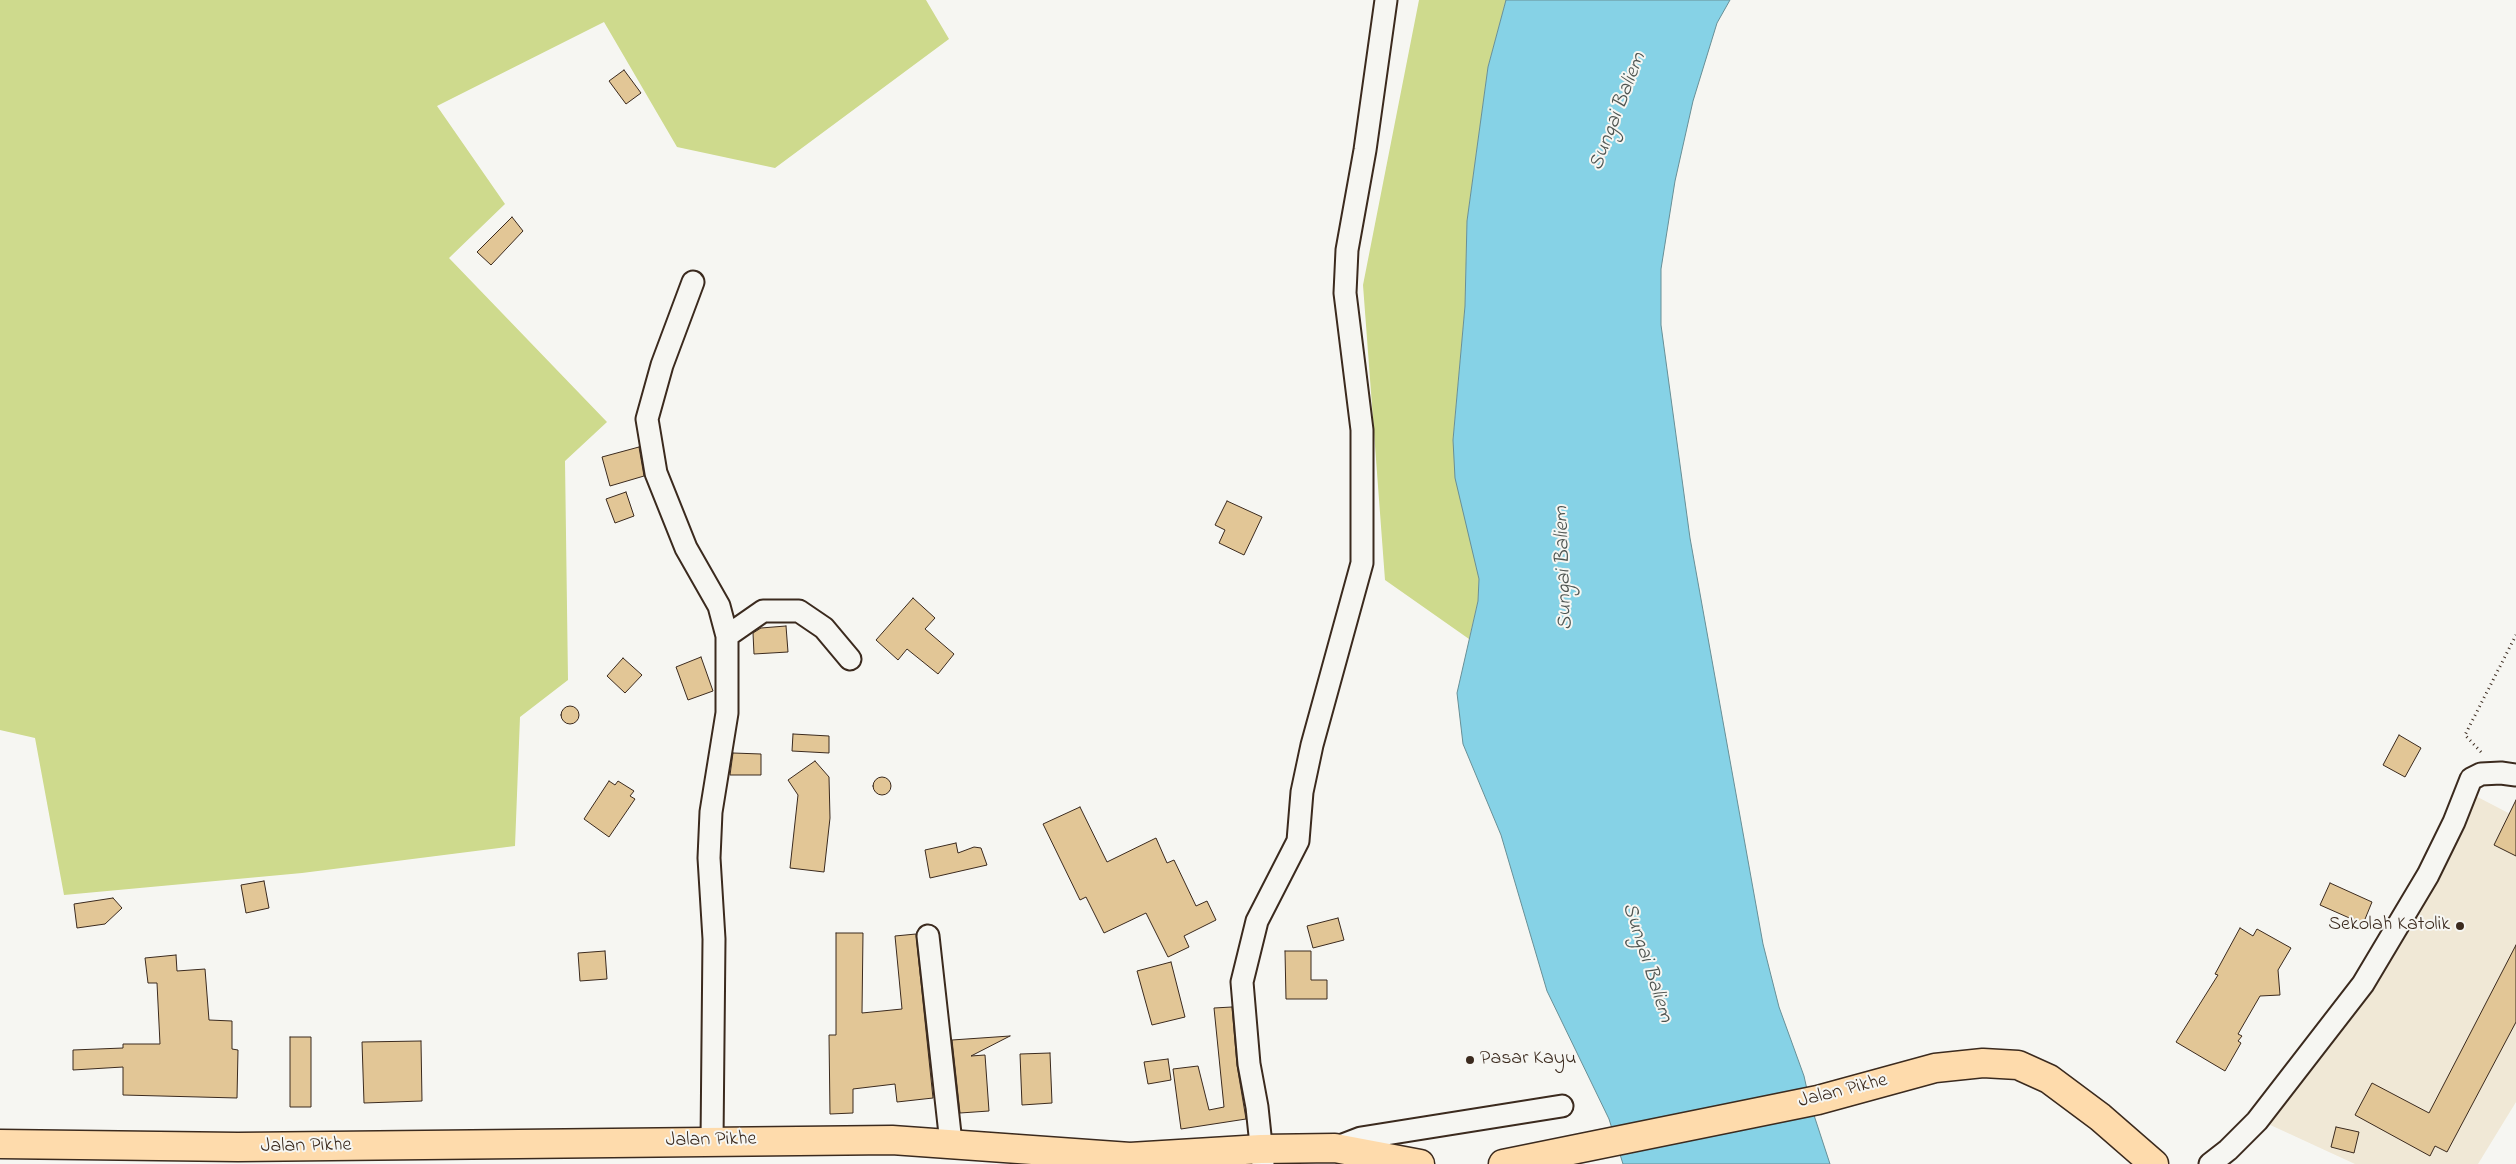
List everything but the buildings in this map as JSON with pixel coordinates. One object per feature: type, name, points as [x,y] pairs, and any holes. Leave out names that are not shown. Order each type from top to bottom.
[{"type":"highway","name":"Jalan Pikhe","points":[[1503,1164],[1818,1100],[1935,1068],[1983,1063],[2018,1065],[2049,1079],[2100,1117],[2154,1164]]},
{"type":"highway","name":"Jalan Pikhe","points":[[0,1144],[238,1148],[892,1140],[1130,1157],[1262,1156],[1335,1148],[1420,1164]]},
{"type":"street","points":[[1262,1156],[1248,1064],[1242,982],[1257,921],[1298,842],[1302,792],[1312,745],[1362,563],[1362,430],[1345,293],[1347,250],[1365,150],[1386,0]]},
{"type":"street","points":[[693,282],[662,365],[646,419],[656,473],[686,548],[718,606],[727,636],[727,713],[711,812],[709,858],[714,939],[712,1141]]},
{"type":"street","points":[[727,636],[763,611],[799,611],[824,628],[850,659]]},
{"type":"street","points":[[2210,1164],[2228,1150],[2256,1121],[2363,984],[2428,875],[2454,822],[2471,779],[2481,774],[2508,774]]},
{"type":"street","points":[[928,936],[951,1143]]},
{"type":"street","points":[[1335,1148],[1361,1138],[1562,1106]]},
{"type":"path","points":[[2508,774],[2465,735],[2516,635]]},
{"type":"shaded area","name":"Sekolah Katolik","points":[[2468,792],[2516,817],[2516,1102],[2478,1164],[2355,1164],[2266,1123]]},
{"type":"green space","points":[[0,0],[926,0],[949,39],[775,168],[677,147],[604,22],[437,106],[505,204],[449,258],[607,422],[565,461],[568,680],[520,717],[515,846],[302,873],[64,895],[35,738],[0,730]]},
{"type":"green space","points":[[1419,0],[1506,0],[1488,67],[1467,221],[1465,306],[1453,440],[1479,579],[1478,601],[1469,639],[1385,580],[1363,285]]},
{"type":"water","name":"Sungai Baliem","points":[[1506,0],[1730,0],[1717,23],[1693,101],[1675,181],[1661,269],[1661,325],[1690,538],[1763,944],[1779,1007],[1804,1076],[1810,1103],[1830,1164],[1623,1164],[1609,1119],[1547,991],[1501,835],[1463,744],[1457,693],[1478,601],[1479,579],[1455,478],[1453,440],[1465,306],[1467,221],[1488,67]]},
{"type":"place","name":"Sekolah Katolik","points":[[2460,926]]},
{"type":"place","name":"Pasar Kayu","points":[[1470,1060]]}]
